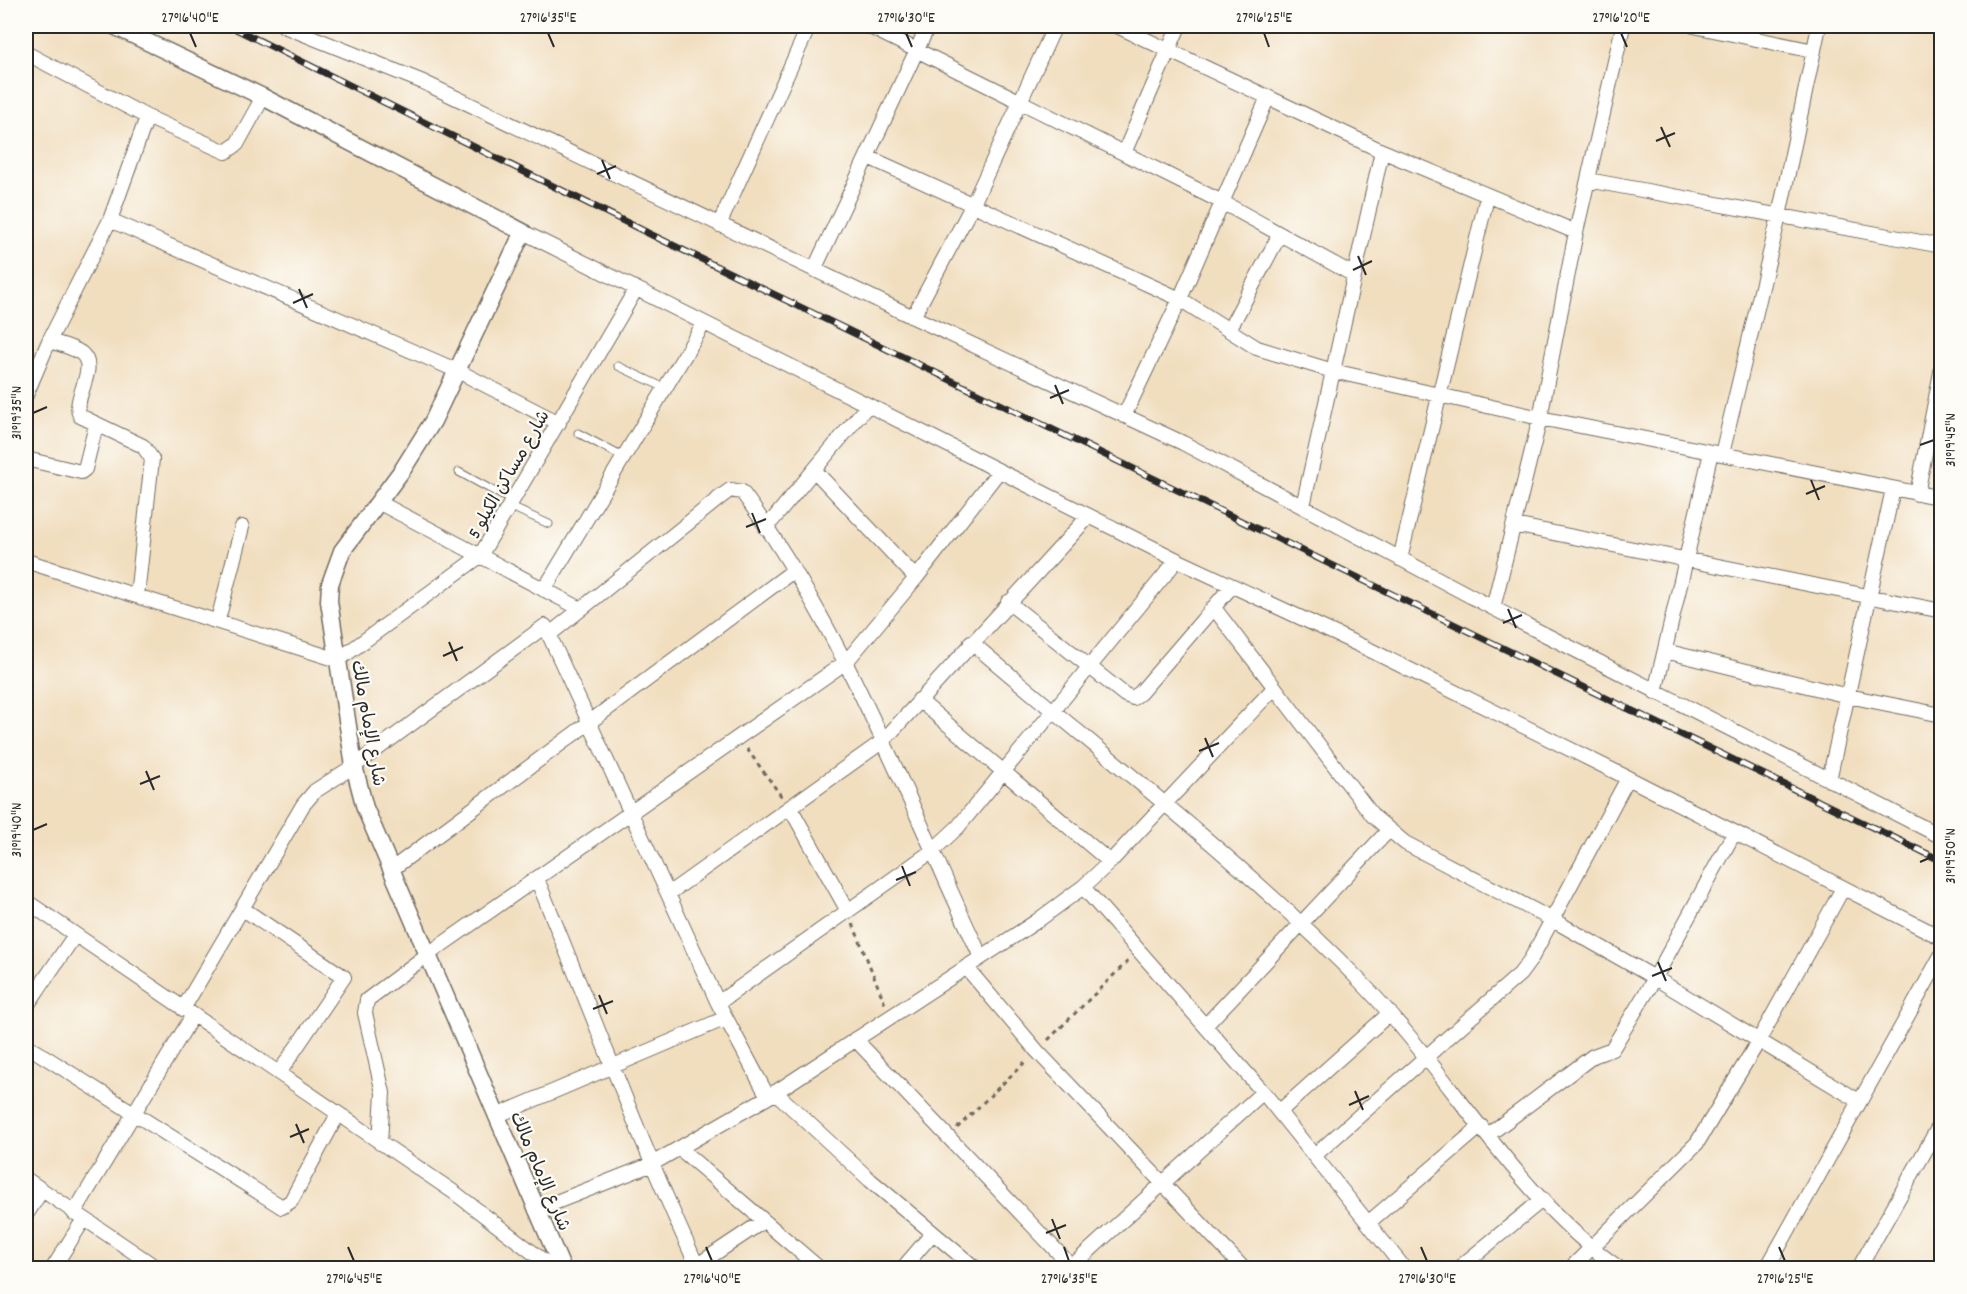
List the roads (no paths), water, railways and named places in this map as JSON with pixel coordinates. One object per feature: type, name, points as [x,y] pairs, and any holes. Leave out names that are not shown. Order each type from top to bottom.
[{"type":"street","points":[[114,26],[263,97],[523,232],[1177,560],[1370,650],[1628,778],[1941,938]]},
{"type":"street","points":[[719,225],[809,26]]},
{"type":"street","points":[[868,26],[1222,202],[1354,275]]},
{"type":"street","points":[[814,270],[928,26]]},
{"type":"street","points":[[913,317],[972,206],[1054,26]]},
{"type":"street","points":[[1118,26],[1382,151],[1576,232]]},
{"type":"street","points":[[1124,153],[1179,26]]},
{"type":"street","points":[[1493,608],[1540,418],[1576,232],[1623,26]]},
{"type":"street","points":[[1694,26],[1814,51]]},
{"type":"street","points":[[1655,692],[1685,559],[1717,453],[1779,216],[1820,26]]},
{"type":"street","points":[[291,27],[423,82],[719,225],[1183,443],[1493,608],[1941,837]]},
{"type":"street","points":[[26,53],[147,117],[221,150],[230,151],[237,144],[263,97]]},
{"type":"street","points":[[1124,416],[1180,299],[1269,97]]},
{"type":"street","points":[[26,395],[49,341],[111,220],[147,117]]},
{"type":"street","points":[[1303,506],[1382,151]]},
{"type":"street","points":[[868,157],[1180,299],[1257,348],[1333,371],[1540,418],[1941,498]]},
{"type":"street","points":[[1588,180],[1941,246]]},
{"type":"street","points":[[1400,559],[1487,196]]},
{"type":"street","points":[[111,220],[458,371],[559,423]]},
{"type":"street","name":"شارع الإمام مالك","points":[[523,232],[458,371],[418,446],[342,551],[332,575],[329,601],[354,766],[365,808],[536,1210],[552,1265]]},
{"type":"street","points":[[1229,330],[1280,234]]},
{"type":"street","name":"شارع مساكن الكيلو 5","points":[[338,660],[480,556],[512,505],[636,289]]},
{"type":"street","points":[[544,590],[704,323]]},
{"type":"street","points":[[49,341],[76,350],[86,358],[88,366],[77,410],[80,416],[143,446],[152,459],[137,596]]},
{"type":"street","points":[[1917,494],[1941,367]]},
{"type":"street","points":[[766,528],[868,405]]},
{"type":"street","points":[[26,459],[81,472],[85,469],[96,425]]},
{"type":"street","points":[[814,470],[916,578]]},
{"type":"street","points":[[380,1143],[383,1093],[364,1006],[374,994],[737,736],[846,662],[916,578],[999,471]]},
{"type":"street","points":[[1829,780],[1893,489]]},
{"type":"street","points":[[550,634],[730,490],[742,492],[793,571],[846,662],[981,957]]},
{"type":"street","points":[[378,502],[580,609]]},
{"type":"street","points":[[668,894],[791,809],[883,741],[971,642],[1089,516]]},
{"type":"street","points":[[1514,525],[1941,611]]},
{"type":"street","points":[[219,620],[242,527]]},
{"type":"street","points":[[718,1003],[932,852],[1004,773],[1177,560]]},
{"type":"street","points":[[26,561],[219,620],[338,660]]},
{"type":"street","points":[[392,869],[793,571]]},
{"type":"street","points":[[1008,602],[1125,695],[1137,696],[1232,586]]},
{"type":"street","points":[[1214,608],[1274,688],[1388,831],[1405,843],[1553,920],[1655,978],[1859,1101]]},
{"type":"street","points":[[53,1269],[243,909],[309,798],[322,786],[354,766],[537,629],[545,626],[718,1003],[771,1095],[975,1269]]},
{"type":"street","points":[[971,642],[1164,804],[1301,924],[1390,1013],[1543,1199],[1590,1248],[1619,1269]]},
{"type":"street","points":[[1665,651],[1848,696],[1941,716]]},
{"type":"street","points":[[536,1210],[650,1165],[771,1095],[981,957],[1083,886],[1110,862],[1274,688]]},
{"type":"street","points":[[920,700],[1110,862]]},
{"type":"street","points":[[1315,1155],[1520,974],[1553,920],[1628,778]]},
{"type":"street","points":[[791,809],[848,911]]},
{"type":"street","points":[[1206,1025],[1388,831]]},
{"type":"street","points":[[1368,1223],[1485,1131],[1593,1056],[1612,1049],[1655,978],[1734,833]]},
{"type":"street","points":[[537,879],[650,1165],[696,1268],[762,1222]]},
{"type":"street","points":[[1083,886],[1263,1092],[1404,1269]]},
{"type":"street","points":[[1571,1269],[1697,1143],[1758,1042],[1843,888]]},
{"type":"street","points":[[26,901],[455,1193],[552,1265]]},
{"type":"street","points":[[243,909],[344,977],[279,1073]]},
{"type":"street","points":[[26,1007],[75,935]]},
{"type":"street","points":[[1767,1269],[1941,954]]},
{"type":"street","points":[[966,967],[1037,1051],[1243,1269]]},
{"type":"street","points":[[1279,1112],[1390,1013]]},
{"type":"street","points":[[496,1116],[726,1018]]},
{"type":"street","points":[[855,1039],[1072,1268],[1263,1092]]},
{"type":"street","points":[[26,1045],[282,1207],[291,1201],[338,1114]]},
{"type":"street","points":[[1859,1269],[1941,1121]]},
{"type":"street","points":[[679,1148],[819,1269]]},
{"type":"street","points":[[26,1179],[142,1264],[157,1269]]},
{"type":"street","points":[[26,1215],[42,1190]]},
{"type":"street","points":[[1459,1269],[1543,1199]]},
{"type":"street","points":[[903,1269],[932,1234]]},
{"type":"lane","points":[[618,366],[665,388]]},
{"type":"lane","points":[[578,433],[624,457]]},
{"type":"lane","points":[[459,472],[512,505],[549,524]]},
{"type":"railway","points":[[230,26],[656,237],[1942,861]]}]
